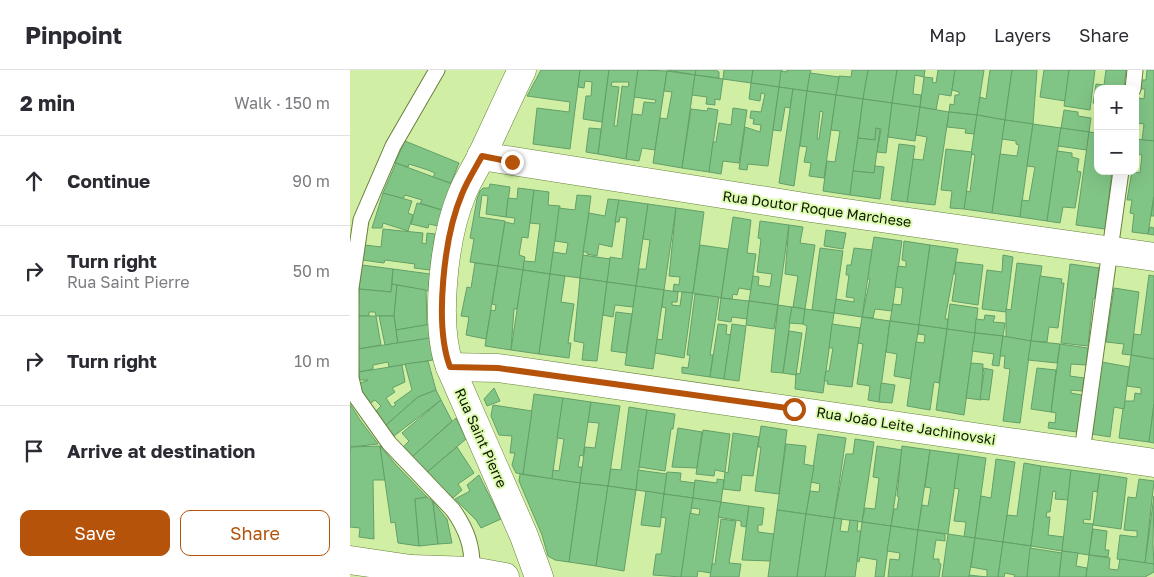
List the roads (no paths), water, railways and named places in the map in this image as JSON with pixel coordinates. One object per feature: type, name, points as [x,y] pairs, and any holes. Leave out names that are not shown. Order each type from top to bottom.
[{"type":"street","name":"Rua Saint Pierre","points":[[522,70],[482,156],[461,194],[447,254],[442,288],[442,321],[444,351],[450,367],[524,536],[539,577]]},
{"type":"street","name":"Rua Doutor Roque Marchese","points":[[482,156],[811,208],[1154,257]]},
{"type":"street","name":"Rua João Leite Jachinovski","points":[[450,367],[498,368],[1154,463]]},
{"type":"street","points":[[350,560],[410,573],[472,571],[505,577]]},
{"type":"lane","points":[[436,70],[393,146],[361,220],[351,288],[351,378],[355,395],[389,443],[461,520],[470,540],[472,571]]},
{"type":"lane","points":[[1133,85],[1135,70]]},
{"type":"lane","points":[[1082,452],[1120,175]]}]
